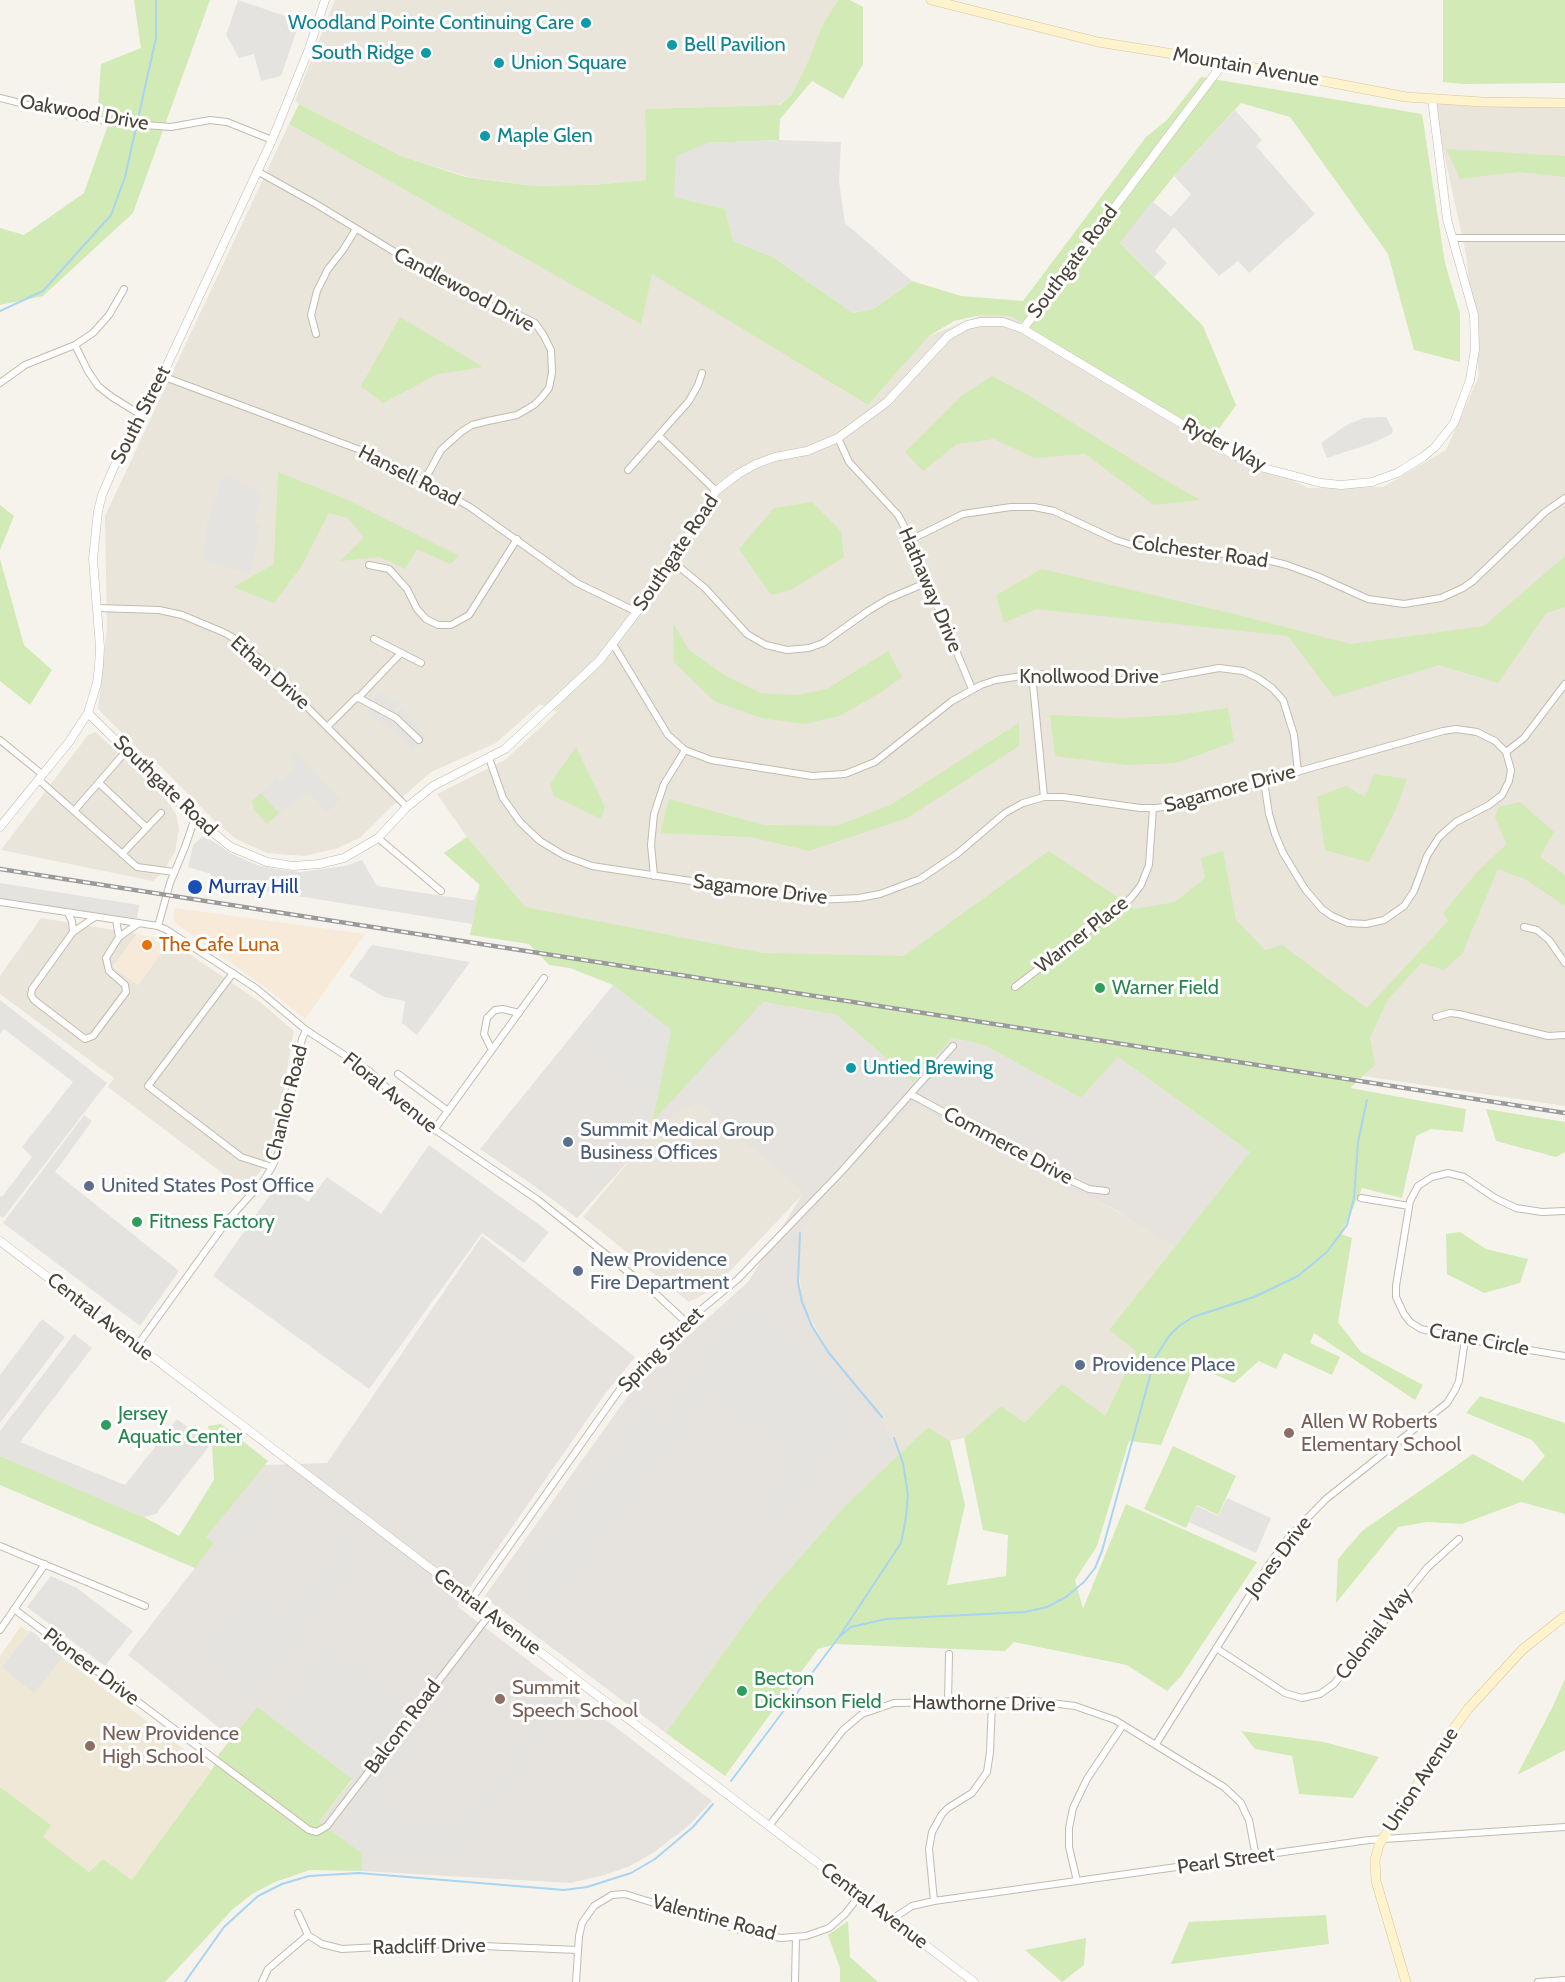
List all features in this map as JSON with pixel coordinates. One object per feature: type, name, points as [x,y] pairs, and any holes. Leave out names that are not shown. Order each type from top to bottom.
[{"type":"main road","name":"Mountain Avenue","points":[[931,0],[1098,42],[1224,62],[1406,97],[1483,102],[1565,103]]},
{"type":"main road","name":"Union Avenue","points":[[1406,1982],[1376,1881],[1375,1860],[1383,1839],[1446,1739],[1468,1709],[1522,1650],[1565,1616]]},
{"type":"street","name":"South Street","points":[[0,827],[69,742],[88,713],[97,683],[99,666],[93,559],[98,511],[114,467],[162,376],[272,140],[309,49],[325,0]]},
{"type":"street","name":"Southgate Road","points":[[88,713],[195,818],[231,847],[255,858],[279,864],[306,866],[330,862],[356,852],[378,838],[407,807],[434,786],[505,749],[599,661],[637,612],[716,491],[756,464],[775,457],[807,451],[838,438],[887,402],[954,332],[974,323],[988,321],[1003,322],[1023,329],[1224,62]]},
{"type":"street","name":"Oakwood Drive","points":[[0,98],[64,114],[119,123],[171,127],[210,120],[226,122],[272,140]]},
{"type":"street","name":"Ryder Way","points":[[1023,329],[1247,461],[1274,471],[1321,483],[1341,485],[1372,482],[1397,473],[1435,447],[1454,423],[1470,380],[1475,349],[1474,315],[1452,238],[1443,194],[1432,99]]},
{"type":"street","name":"Candlewood Drive","points":[[257,171],[462,294],[535,323],[544,336],[551,350],[552,373],[549,388],[534,405],[517,415],[472,425],[461,432],[441,450],[424,481]]},
{"type":"street","points":[[316,334],[311,315],[317,291],[328,269],[356,229]]},
{"type":"street","points":[[1452,238],[1565,238]]},
{"type":"street","points":[[0,382],[25,365],[75,345],[102,325],[124,289]]},
{"type":"street","points":[[75,345],[98,386],[141,415]]},
{"type":"street","points":[[628,470],[689,401],[699,385],[702,372]]},
{"type":"street","name":"Hansell Road","points":[[162,376],[371,454],[470,507],[578,583],[637,612]]},
{"type":"street","points":[[659,436],[716,491]]},
{"type":"street","name":"Hathaway Drive","points":[[838,438],[849,462],[898,515],[972,689]]},
{"type":"street","name":"Colchester Road","points":[[910,540],[963,514],[1011,507],[1034,507],[1054,511],[1116,540],[1132,544],[1255,557],[1317,576],[1368,599],[1392,604],[1411,604],[1441,598],[1473,581],[1545,512],[1565,498]]},
{"type":"street","points":[[369,565],[389,569],[407,589],[417,609],[426,619],[438,624],[451,625],[469,615],[517,539]]},
{"type":"street","points":[[672,561],[705,588],[747,634],[766,645],[787,650],[809,648],[823,643],[888,599],[928,582]]},
{"type":"street","name":"Ethan Drive","points":[[97,608],[159,610],[182,615],[225,633],[245,645],[407,807]]},
{"type":"street","points":[[374,639],[420,663]]},
{"type":"street","name":"Knollwood Drive","points":[[613,644],[673,741],[685,750],[711,760],[812,776],[845,774],[866,767],[885,756],[939,710],[972,689],[1004,678],[1032,675],[1110,680],[1154,680],[1211,668],[1227,668],[1243,672],[1265,683],[1283,700],[1294,735],[1298,771]]},
{"type":"street","points":[[327,727],[401,653]]},
{"type":"street","points":[[1032,675],[1044,797]]},
{"type":"street","points":[[1264,781],[1269,814],[1283,853],[1305,889],[1322,909],[1348,923],[1366,924],[1389,917],[1407,902],[1414,891],[1427,856],[1447,829],[1502,795],[1511,774],[1506,752],[1529,732],[1565,684]]},
{"type":"street","points":[[358,698],[396,718],[419,740]]},
{"type":"street","name":"Sagamore Drive","points":[[489,758],[497,785],[520,822],[540,841],[565,856],[592,866],[816,900],[859,898],[880,894],[920,879],[957,854],[1005,813],[1023,803],[1044,797],[1063,797],[1153,808],[1180,805],[1449,729],[1476,732],[1495,741],[1506,752]]},
{"type":"street","points":[[0,741],[74,812],[138,867],[174,872]]},
{"type":"street","points":[[74,812],[127,750]]},
{"type":"street","points":[[654,876],[651,845],[654,814],[664,784],[685,750]]},
{"type":"street","points":[[99,783],[147,828]]},
{"type":"street","name":"Warner Place","points":[[1016,987],[1131,898],[1141,885],[1149,865],[1153,808]]},
{"type":"street","points":[[122,854],[161,813]]},
{"type":"street","points":[[158,926],[174,872],[195,818]]},
{"type":"street","points":[[378,838],[441,891]]},
{"type":"street","name":"Floral Avenue","points":[[0,902],[158,926],[180,938],[279,1006],[306,1030],[369,1071],[406,1110],[538,1200],[657,1295],[686,1322]]},
{"type":"street","points":[[68,913],[72,921],[73,932]]},
{"type":"street","points":[[95,917],[73,932],[32,988],[31,995],[34,1000],[85,1039],[93,1036],[126,992],[126,986],[111,974],[106,963],[109,952],[119,937],[139,923]]},
{"type":"street","points":[[116,920],[119,937]]},
{"type":"street","points":[[1524,927],[1537,930],[1548,940],[1565,963]]},
{"type":"street","points":[[233,973],[148,1086],[241,1157],[272,1167]]},
{"type":"street","points":[[434,1130],[544,978]]},
{"type":"street","points":[[492,1050],[484,1035],[487,1018],[495,1010],[502,1009],[519,1013]]},
{"type":"street","points":[[1436,1017],[1450,1013],[1459,1014],[1548,1036],[1565,1035]]},
{"type":"street","name":"Chanlon Road","points":[[137,1346],[227,1221],[264,1180],[272,1167],[280,1149],[302,1039],[306,1030]]},
{"type":"street","name":"Spring Street","points":[[471,1600],[625,1382],[686,1322],[738,1279],[842,1171],[912,1095],[953,1046]]},
{"type":"street","points":[[398,1074],[448,1112]]},
{"type":"street","name":"Commerce Drive","points":[[912,1095],[1074,1182],[1089,1189],[1106,1191]]},
{"type":"street","name":"Crane Circle","points":[[1565,1211],[1542,1212],[1516,1208],[1495,1198],[1464,1177],[1448,1173],[1432,1177],[1424,1181],[1413,1193],[1408,1206],[1396,1286],[1399,1306],[1410,1322],[1421,1329],[1565,1356]]},
{"type":"street","points":[[1361,1198],[1408,1206]]},
{"type":"street","name":"Central Avenue","points":[[0,1241],[974,1982]]},
{"type":"street","name":"Jones Drive","points":[[1156,1744],[1270,1563],[1289,1537],[1326,1499],[1447,1403],[1458,1381],[1465,1339]]},
{"type":"street","name":"Colonial Way","points":[[1216,1648],[1285,1693],[1302,1698],[1320,1694],[1334,1684],[1427,1568],[1459,1539]]},
{"type":"street","points":[[0,1545],[145,1606]]},
{"type":"street","points":[[0,1630],[45,1564]]},
{"type":"street","name":"Pioneer Drive","points":[[14,1609],[313,1832]]},
{"type":"street","name":"Balcom Road","points":[[313,1832],[320,1832],[327,1827],[490,1614]]},
{"type":"street","points":[[948,1702],[949,1654]]},
{"type":"street","name":"Hawthorne Drive","points":[[769,1826],[843,1730],[862,1714],[894,1703],[1035,1701],[1075,1706],[1104,1715],[1156,1744],[1233,1794],[1241,1803],[1249,1820],[1256,1857]]},
{"type":"street","points":[[934,1901],[929,1849],[932,1832],[942,1814],[954,1803],[972,1793],[987,1772],[992,1702]]},
{"type":"street","points":[[1077,1881],[1069,1847],[1069,1828],[1073,1808],[1082,1789],[1123,1725]]},
{"type":"street","name":"Pearl Street","points":[[892,1919],[912,1906],[934,1901],[1383,1839],[1565,1827]]},
{"type":"street","name":"Valentine Road","points":[[579,1950],[580,1930],[589,1911],[606,1898],[618,1893],[758,1934],[781,1938],[814,1934],[829,1928],[845,1914],[860,1895]]},
{"type":"street","points":[[262,1982],[268,1970],[308,1935],[298,1913]]},
{"type":"street","name":"Radcliff Drive","points":[[308,1935],[322,1944],[342,1949],[435,1944],[579,1950]]},
{"type":"street","points":[[795,1982],[796,1937]]},
{"type":"street","points":[[576,1982],[579,1950]]},
{"type":"street","points":[[1538,1982],[1565,1980]]},
{"type":"shaded area","points":[[238,0],[300,21],[281,76],[261,81],[254,54],[239,58],[226,35]]},
{"type":"shaded area","points":[[335,0],[838,0],[823,24],[804,72],[792,94],[779,105],[645,109],[646,180],[593,185],[534,186],[469,177],[401,156],[295,101]]},
{"type":"shaded area","points":[[1432,99],[1565,101],[1565,1106],[1363,1076],[1374,1065],[469,912],[480,885],[444,853],[467,837],[437,794],[505,760],[557,712],[540,704],[496,743],[431,772],[361,837],[338,848],[305,856],[267,853],[236,839],[153,759],[150,761],[98,709],[107,628],[105,516],[289,124],[640,323],[652,273],[868,405],[929,336],[981,315],[1011,316],[1211,440],[1308,488],[1383,487],[1446,450],[1479,376],[1466,254]]},
{"type":"shaded area","points":[[1235,110],[1262,140],[1256,146],[1315,214],[1249,273],[1238,261],[1219,276],[1174,227],[1155,251],[1167,263],[1154,277],[1120,243],[1152,201],[1171,217],[1191,194],[1174,176]]},
{"type":"shaded area","points":[[779,140],[841,142],[839,181],[845,223],[912,281],[875,308],[853,313],[773,257],[733,241],[725,209],[674,197],[676,156],[707,143]]},
{"type":"shaded area","points":[[1386,417],[1393,430],[1392,434],[1327,458],[1321,443],[1345,426],[1363,418]]},
{"type":"shaded area","points":[[224,474],[261,492],[255,524],[260,525],[250,574],[203,560],[207,524]]},
{"type":"shaded area","points":[[377,693],[398,704],[394,712],[396,713],[401,708],[426,738],[412,750],[394,730],[366,714]]},
{"type":"shaded area","points":[[96,732],[165,798],[176,814],[179,829],[175,852],[163,872],[153,881],[1,850],[88,735]]},
{"type":"shaded area","points":[[295,751],[340,800],[327,812],[307,790],[280,814],[261,793],[276,778],[280,782],[297,766],[290,757]]},
{"type":"shaded area","points":[[202,837],[208,838],[232,854],[257,865],[282,870],[301,872],[345,866],[362,860],[377,886],[477,901],[472,924],[210,882],[211,874],[188,867],[193,845]]},
{"type":"shaded area","points":[[0,883],[139,905],[137,919],[0,898]]},
{"type":"shaded area","points":[[175,908],[365,934],[305,1019],[175,923],[173,917]]},
{"type":"shaded area","points":[[41,918],[137,934],[113,967],[138,985],[170,941],[260,1002],[294,1031],[271,1158],[245,1190],[108,1087],[114,1078],[0,994],[0,976]]},
{"type":"shaded area","points":[[137,934],[170,941],[138,985],[113,968]]},
{"type":"shaded area","points":[[372,945],[470,962],[417,1035],[402,1023],[405,1001],[384,997],[349,976]]},
{"type":"shaded area","points":[[613,985],[671,1030],[652,1121],[762,1002],[837,1015],[913,1082],[952,1038],[984,1045],[1081,1098],[1118,1057],[1250,1152],[1175,1247],[1118,1211],[914,1104],[829,1192],[800,1233],[798,1282],[812,1326],[855,1385],[878,1412],[900,1454],[845,1506],[758,1605],[666,1733],[484,1597],[641,1378],[748,1282],[804,1192],[699,1103],[671,1114],[577,1218],[480,1149]]},
{"type":"shaded area","points":[[613,985],[671,1030],[657,1101],[591,1196],[576,1185],[648,1095],[573,1037]]},
{"type":"shaded area","points":[[0,1000],[107,1083],[3,1218],[0,1216],[0,1196],[2,1197],[32,1157],[22,1147],[73,1082],[4,1029],[0,1034]]},
{"type":"shaded area","points":[[699,1103],[805,1192],[712,1290],[689,1302],[583,1217],[670,1114]]},
{"type":"shaded area","name":"Providence Place","points":[[914,1104],[1145,1226],[1175,1247],[1109,1330],[1137,1351],[1104,1417],[1024,1423],[1001,1406],[964,1438],[950,1441],[928,1427],[900,1454],[878,1412],[828,1352],[802,1302],[798,1260],[800,1233],[829,1192]]},
{"type":"shaded area","points":[[84,1115],[92,1121],[55,1172],[179,1271],[140,1326],[3,1223]]},
{"type":"shaded area","points":[[429,1145],[549,1232],[524,1263],[482,1233],[369,1389],[213,1276],[279,1182],[308,1202],[327,1177],[381,1214]]},
{"type":"shaded area","points":[[482,1236],[635,1357],[605,1394],[457,1606],[712,1801],[688,1826],[653,1853],[630,1866],[605,1875],[570,1883],[362,1871],[362,1853],[319,1822],[352,1780],[256,1708],[232,1738],[128,1655],[214,1543],[206,1537],[263,1465],[327,1463]]},
{"type":"shaded area","points":[[746,1306],[789,1340],[792,1350],[842,1387],[840,1392],[850,1404],[851,1412],[848,1420],[852,1424],[775,1526],[756,1510],[795,1456],[709,1391],[691,1424],[548,1610],[514,1584],[646,1409],[665,1424],[681,1389]]},
{"type":"shaded area","points":[[42,1319],[65,1337],[0,1423],[0,1375]]},
{"type":"shaded area","points":[[74,1334],[92,1348],[20,1442],[125,1485],[177,1419],[210,1445],[156,1514],[144,1517],[0,1456],[0,1431]]},
{"type":"shaded area","points":[[264,1476],[283,1491],[234,1555],[215,1541]]},
{"type":"shaded area","points":[[1227,1498],[1271,1518],[1256,1553],[1189,1522],[1197,1506],[1218,1516]]},
{"type":"shaded area","points":[[342,1537],[363,1553],[253,1697],[199,1655],[248,1592],[280,1616],[305,1583],[312,1587],[332,1560],[327,1556]]},
{"type":"shaded area","points":[[51,1576],[77,1588],[133,1631],[105,1666],[27,1607]]},
{"type":"shaded area","name":"New Providence High School","points":[[21,1626],[211,1770],[132,1881],[103,1859],[89,1872],[42,1837],[51,1825],[0,1787],[0,1656]]},
{"type":"shaded area","points":[[31,1631],[63,1657],[34,1693],[2,1667]]},
{"type":"shaded area","points":[[327,1648],[407,1708],[354,1776],[276,1718]]},
{"type":"shaded area","points":[[548,1709],[559,1718],[455,1855],[361,1849],[335,1829],[415,1723],[428,1733],[380,1797],[429,1835],[435,1828],[449,1838]]},
{"type":"green space","points":[[134,0],[210,0],[133,213],[43,296],[0,305],[0,228],[24,235],[84,193],[109,122],[97,120],[101,64],[141,48]]},
{"type":"green space","points":[[838,0],[850,0],[863,7],[863,64],[843,99],[812,81],[780,119],[779,140],[707,143],[675,197],[725,209],[733,241],[773,257],[853,313],[875,308],[912,281],[961,296],[1023,301],[1146,137],[1167,120],[1201,77],[1422,114],[1445,263],[1460,314],[1460,362],[1414,350],[1388,254],[1290,117],[1241,103],[1174,176],[1120,243],[1203,326],[1236,405],[1211,440],[1011,316],[981,315],[954,321],[929,336],[868,405],[652,274],[641,324],[289,124],[299,104],[401,156],[466,177],[534,186],[593,185],[646,180],[645,109],[780,105],[792,94],[823,24]]},
{"type":"green space","points":[[1443,0],[1565,0],[1565,83],[1462,84],[1443,82]]},
{"type":"green space","points":[[1446,149],[1565,156],[1565,177],[1519,172],[1460,179]]},
{"type":"green space","points":[[400,317],[483,367],[438,374],[383,403],[361,386]]},
{"type":"green space","points":[[992,376],[1028,395],[1200,500],[1154,505],[1085,454],[1034,458],[994,439],[957,444],[923,471],[905,452],[961,396]]},
{"type":"green space","points":[[278,472],[348,500],[459,556],[450,564],[417,549],[405,569],[380,557],[340,561],[364,538],[348,518],[329,513],[301,567],[274,603],[233,587],[274,564]]},
{"type":"green space","points":[[812,502],[841,531],[844,557],[791,590],[771,595],[739,549],[774,508]]},
{"type":"green space","points":[[0,505],[14,516],[0,550]]},
{"type":"green space","points":[[1565,556],[1565,607],[1546,613],[1498,683],[1439,665],[1334,697],[1288,636],[1036,609],[1004,623],[996,595],[1042,569],[1351,644],[1484,626]]},
{"type":"green space","points":[[0,559],[24,645],[52,670],[30,705],[0,681]]},
{"type":"green space","points":[[673,622],[688,649],[724,675],[761,693],[797,695],[827,689],[888,651],[902,677],[880,693],[839,716],[805,724],[761,718],[714,701],[674,662]]},
{"type":"green space","points":[[1228,708],[1234,742],[1176,763],[1127,765],[1055,756],[1050,715],[1120,718],[1176,715]]},
{"type":"green space","points":[[1019,723],[1019,746],[907,818],[809,851],[751,837],[660,833],[669,799],[764,825],[837,826],[892,804]]},
{"type":"green space","points":[[576,747],[605,807],[601,819],[554,796],[550,784]]},
{"type":"green space","points":[[1374,774],[1407,779],[1395,811],[1369,862],[1325,850],[1317,797],[1346,786],[1365,797]]},
{"type":"green space","points":[[261,793],[279,813],[267,824],[254,810],[252,801]]},
{"type":"green space","points":[[1520,802],[1554,832],[1540,857],[1565,875],[1565,906],[1525,879],[1498,869],[1462,954],[1444,970],[1421,963],[1388,999],[1370,1038],[1375,1065],[1350,1088],[1466,1109],[1463,1132],[1431,1129],[1416,1136],[1402,1198],[1362,1188],[1341,1234],[1352,1238],[1338,1322],[1361,1352],[1423,1385],[1415,1400],[1314,1333],[1310,1343],[1340,1357],[1332,1375],[1284,1353],[1276,1369],[1259,1361],[1234,1383],[1194,1365],[1161,1445],[1129,1441],[1097,1546],[1075,1580],[1083,1609],[1126,1504],[1257,1562],[1181,1676],[1167,1691],[1127,1665],[1014,1642],[1005,1651],[836,1644],[818,1649],[725,1776],[666,1733],[758,1605],[845,1506],[928,1427],[950,1441],[965,1505],[947,1585],[1006,1576],[1008,1535],[983,1530],[964,1438],[1001,1406],[1025,1423],[1062,1384],[1105,1416],[1136,1351],[1109,1330],[1250,1152],[1118,1057],[1081,1098],[984,1045],[952,1038],[913,1082],[837,1015],[763,1002],[652,1122],[671,1030],[613,985],[570,968],[549,965],[529,944],[470,935],[480,885],[444,853],[467,837],[525,907],[762,953],[904,956],[1049,851],[1135,909],[1175,902],[1205,878],[1201,858],[1223,851],[1236,920],[1265,950],[1282,945],[1367,1008],[1448,921],[1443,913],[1478,871],[1507,844],[1495,818],[1498,807]]},
{"type":"green space","points":[[1486,1109],[1565,1122],[1565,1152],[1556,1157],[1496,1141]]},
{"type":"green space","points":[[1460,1232],[1486,1249],[1528,1259],[1520,1283],[1484,1293],[1447,1274],[1446,1234]]},
{"type":"green space","points":[[1480,1396],[1565,1423],[1565,1514],[1521,1502],[1462,1524],[1427,1522],[1398,1527],[1336,1603],[1338,1559],[1362,1531],[1473,1454],[1523,1481],[1545,1456],[1532,1440],[1466,1413]]},
{"type":"green space","points":[[221,1424],[268,1461],[206,1537],[214,1543],[195,1568],[0,1485],[0,1456],[144,1517],[179,1536],[214,1480],[212,1444],[208,1426]]},
{"type":"green space","points":[[1173,1446],[1236,1476],[1218,1515],[1197,1505],[1186,1528],[1144,1509]]},
{"type":"green space","points":[[1565,1679],[1565,1750],[1517,1775],[1552,1708]]},
{"type":"green space","points":[[257,1707],[352,1779],[319,1822],[362,1853],[362,1871],[310,1870],[275,1882],[252,1894],[233,1909],[165,1982],[0,1982],[0,1787],[51,1825],[43,1837],[89,1872],[103,1859],[132,1880],[213,1768],[219,1754]]},
{"type":"green space","points":[[1241,1731],[1324,1742],[1379,1757],[1353,1798],[1299,1794],[1292,1756],[1255,1749]]},
{"type":"green space","points":[[1326,1915],[1329,1944],[1171,1964],[1189,1922]]},
{"type":"green space","points":[[848,1921],[850,1957],[878,1982],[840,1982],[840,1968],[828,1935]]},
{"type":"green space","points":[[1086,1938],[1084,1965],[1062,1982],[1025,1950]]},
{"type":"waterway","points":[[0,311],[43,291],[111,215],[125,177],[156,38],[156,0]]},
{"type":"waterway","points":[[839,1637],[851,1627],[886,1619],[1025,1612],[1047,1607],[1066,1597],[1084,1582],[1095,1568],[1102,1551],[1155,1358],[1169,1336],[1193,1317],[1254,1297],[1298,1276],[1327,1252],[1347,1225],[1354,1198],[1358,1142],[1367,1100]]},
{"type":"waterway","points":[[800,1233],[798,1282],[802,1302],[812,1326],[828,1352],[882,1417]]},
{"type":"waterway","points":[[731,1781],[839,1637],[901,1543],[908,1495],[903,1463],[894,1438]]},
{"type":"waterway","points":[[185,1982],[224,1927],[258,1896],[282,1884],[309,1876],[359,1873],[564,1890],[587,1887],[631,1873],[655,1859],[693,1827],[713,1804]]},
{"type":"railway","points":[[0,869],[1565,1113]]},
{"type":"place","name":"Woodland Pointe Continuing Care","points":[[586,23]]},
{"type":"place","name":"Bell Pavilion","points":[[672,45]]},
{"type":"place","name":"South Ridge","points":[[426,53]]},
{"type":"place","name":"Union Square","points":[[499,63]]},
{"type":"place","name":"Maple Glen","points":[[485,136]]},
{"type":"place","name":"Murray Hill","points":[[195,887]]},
{"type":"place","name":"The Cafe Luna","points":[[147,945]]},
{"type":"place","name":"Warner Field","points":[[1100,988]]},
{"type":"place","name":"Untied Brewing","points":[[851,1068]]},
{"type":"place","name":"Summit Medical Group Business Offices","points":[[568,1142]]},
{"type":"place","name":"United States Post Office","points":[[89,1186]]},
{"type":"place","name":"Fitness Factory","points":[[137,1222]]},
{"type":"place","name":"New Providence Fire Department","points":[[578,1271]]},
{"type":"place","name":"Providence Place","points":[[1080,1365]]},
{"type":"place","name":"Jersey Aquatic Center","points":[[106,1425]]},
{"type":"place","name":"Allen W Roberts Elementary School","points":[[1289,1433]]},
{"type":"place","name":"Becton Dickinson Field","points":[[742,1691]]},
{"type":"place","name":"Summit Speech School","points":[[500,1699]]},
{"type":"place","name":"New Providence High School","points":[[90,1746]]}]
